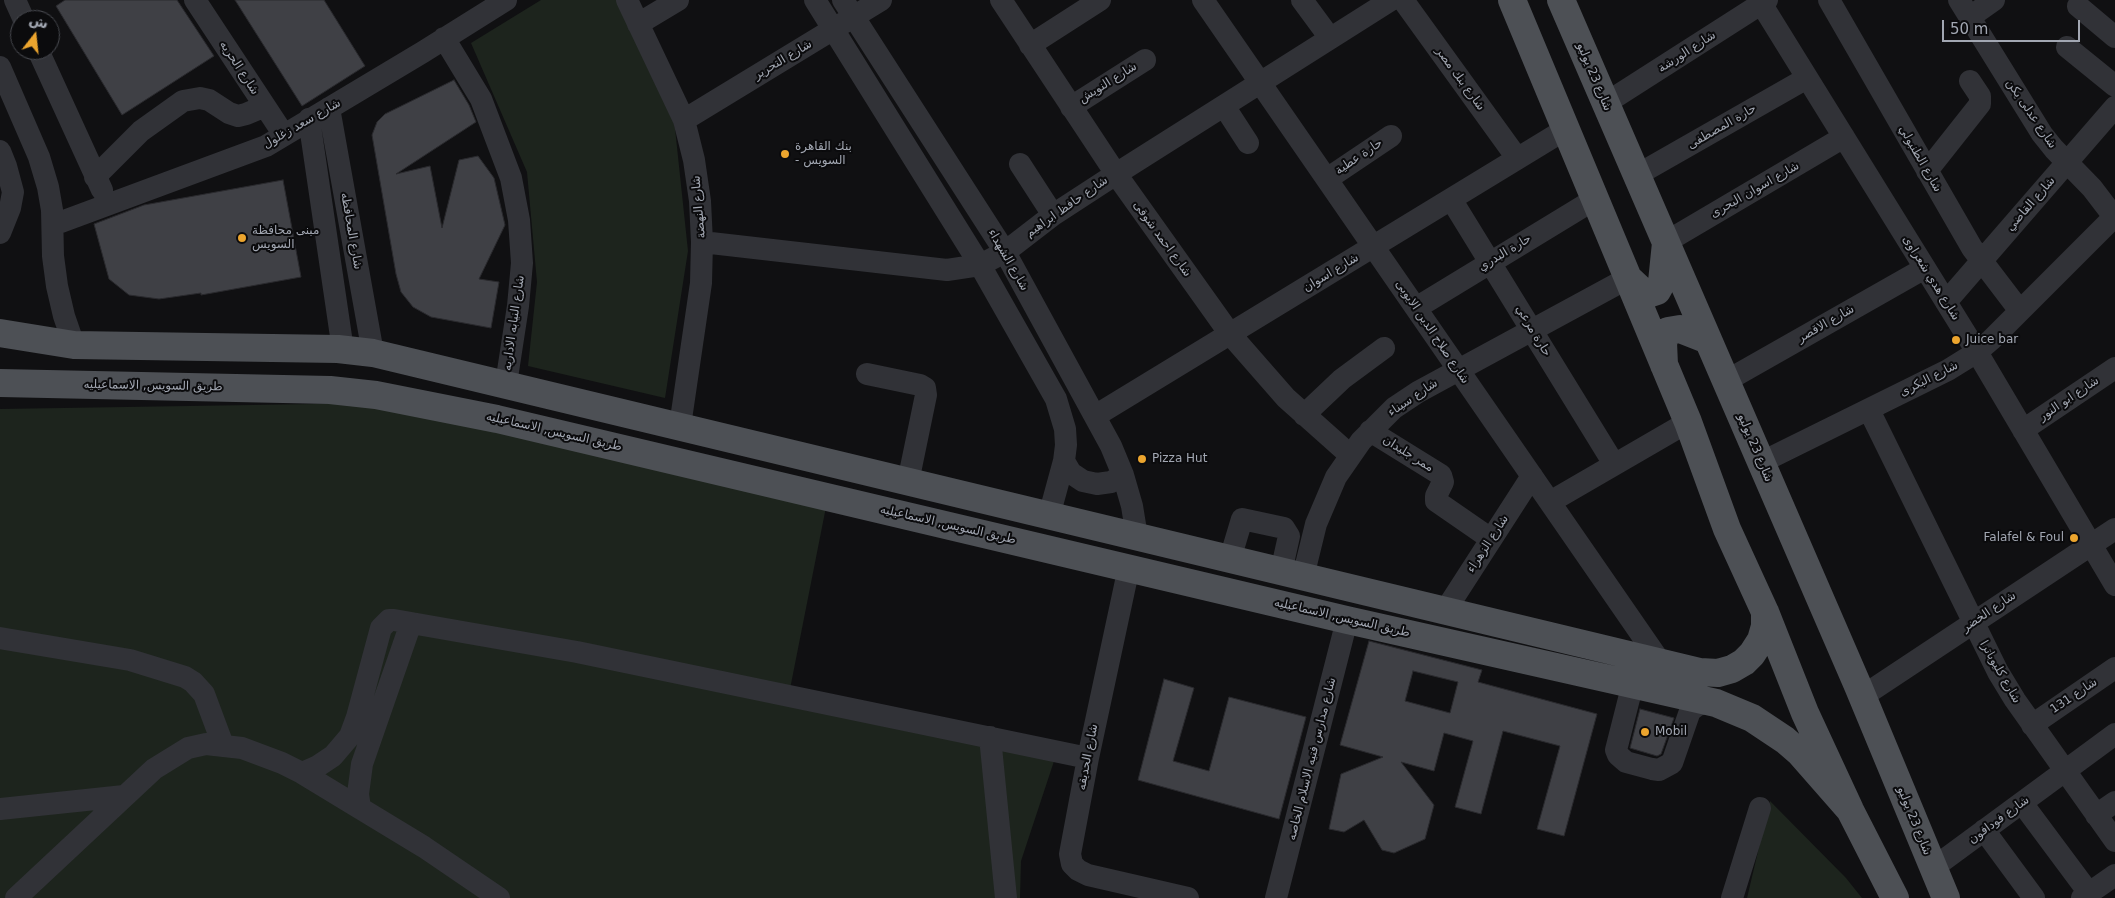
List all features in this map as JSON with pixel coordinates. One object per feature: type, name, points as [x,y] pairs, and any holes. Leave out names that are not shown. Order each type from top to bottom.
[{"type":"main road","points":[[1512,0],[1688,422],[1728,529],[1765,612],[1805,713],[1850,810],[1895,898]]},
{"type":"main road","name":"شارع 23 يوليو","points":[[1561,0],[1863,696],[1946,898]]},
{"type":"main road","points":[[1628,278],[1643,292],[1648,294],[1657,291],[1662,282],[1666,242]]},
{"type":"main road","points":[[1664,364],[1663,342],[1668,331],[1680,328],[1708,340]]},
{"type":"main road","points":[[0,333],[74,345],[337,342],[374,345],[506,384],[1700,672],[1718,673],[1732,669],[1752,654],[1761,640],[1765,626],[1765,612]]},
{"type":"main road","points":[[330,390],[336,383],[338,374],[334,356],[337,342]]},
{"type":"main road","points":[[374,345],[376,362],[371,378],[376,395]]},
{"type":"main road","name":"طريق السويس, الاسماعيليه","points":[[0,383],[330,390],[376,395],[497,419],[1348,620],[1716,703],[1752,718],[1785,740],[1800,753],[1850,810]]},
{"type":"main road","points":[[1716,703],[1723,692],[1723,685],[1718,673]]},
{"type":"street","name":"شارع الحريه","points":[[195,0],[284,136]]},
{"type":"street","name":"شارع سعد زغلول","points":[[53,225],[108,203],[266,146],[506,0]]},
{"type":"street","name":"شارع النهضة","points":[[627,0],[684,120],[694,160],[699,193],[702,242],[701,283],[680,426]]},
{"type":"street","points":[[638,24],[678,0]]},
{"type":"street","points":[[815,0],[980,265],[1056,399],[1065,429],[1064,460],[1049,516]]},
{"type":"street","name":"شارع التحرير","points":[[684,120],[834,29],[848,8],[882,0]]},
{"type":"street","name":"شارع احمد شوقى","points":[[1001,0],[1116,174],[1230,334],[1269,380],[1304,415],[1350,455]]},
{"type":"street","points":[[1030,45],[1100,0]]},
{"type":"street","name":"شارع صلاح الدين الايوبى","points":[[1203,0],[1661,663]]},
{"type":"street","points":[[1302,0],[1330,38]]},
{"type":"street","name":"شارع حافظ ابراهيم","points":[[702,242],[947,270],[980,265],[1005,252],[1053,215],[1116,174],[1391,0]]},
{"type":"street","name":"شارع بنك مصر","points":[[1403,0],[1517,158]]},
{"type":"street","name":"شارع الطنبولي","points":[[1829,0],[1981,262],[2020,311]]},
{"type":"street","points":[[1965,8],[1994,0]]},
{"type":"street","name":"شارع الورشة","points":[[1606,103],[1763,1]]},
{"type":"street","name":"شارع هدي شعراوى","points":[[1763,1],[1807,78],[1977,352],[2115,585]]},
{"type":"street","points":[[2078,6],[2115,37]]},
{"type":"street","name":"شارع الشهداء","points":[[848,8],[1005,252],[1095,416],[1111,446],[1123,475],[1132,506],[1137,537]]},
{"type":"street","name":"شارع عدلى يكن","points":[[1965,8],[2037,126],[2066,163],[2092,188],[2115,217]]},
{"type":"street","name":"شارع النيابه الاداريه","points":[[444,38],[481,99],[511,178],[519,220],[522,263],[518,306],[506,384]]},
{"type":"street","points":[[2067,47],[2115,86]]},
{"type":"street","points":[[42,60],[108,203]]},
{"type":"street","name":"شارع النويش","points":[[1071,107],[1145,60]]},
{"type":"street","points":[[0,67],[39,157],[48,187],[53,225],[57,286],[64,316],[74,345]]},
{"type":"street","name":"حارة المصطفى","points":[[1637,175],[1807,78]]},
{"type":"street","points":[[1927,171],[1980,104],[1980,96],[1970,81]]},
{"type":"street","points":[[95,177],[141,131],[183,101],[200,98],[209,100],[229,113],[238,116],[265,106]]},
{"type":"street","points":[[1224,106],[1248,143]]},
{"type":"street","name":"شارع القاضي","points":[[1946,302],[2115,107]]},
{"type":"street","name":"شارع المحافظه","points":[[329,108],[374,345]]},
{"type":"street","points":[[310,120],[337,342]]},
{"type":"street","name":"شارع اسوان","points":[[1095,416],[1566,129]]},
{"type":"street","name":"حارة عطية","points":[[1327,179],[1391,136]]},
{"type":"street","name":"شارع اسوان البحرى","points":[[1666,242],[1844,137]]},
{"type":"street","points":[[0,151],[6,166],[12,192],[10,208],[0,233]]},
{"type":"street","points":[[1020,164],[1053,215]]},
{"type":"street","points":[[12,192],[48,187]]},
{"type":"street","name":"حارة مرعي","points":[[1451,199],[1614,464]]},
{"type":"street","name":"حارة البدري","points":[[1416,308],[1595,199]]},
{"type":"street","name":"شارع البكرى","points":[[1762,462],[1948,370],[1977,352],[2115,217]]},
{"type":"street","name":"شارع الاقصر","points":[[1726,381],[1925,268]]},
{"type":"street","name":"شارع سيناء","points":[[1292,574],[1316,524],[1325,500],[1350,455],[1370,430],[1394,408],[1418,392],[1628,278]]},
{"type":"street","points":[[1304,415],[1342,379],[1384,348]]},
{"type":"street","name":"شارع ابو النور","points":[[2023,430],[2115,368]]},
{"type":"street","points":[[867,374],[920,385],[925,388],[926,395],[908,482]]},
{"type":"street","name":"شارع كليوباترا","points":[[1869,410],[1973,623],[2006,686],[2115,841]]},
{"type":"street","points":[[1550,502],[1688,422]]},
{"type":"street","name":"ممر جليدان","points":[[1370,430],[1438,473],[1443,482],[1436,496],[1436,501],[1491,539]]},
{"type":"street","points":[[1064,460],[1072,472],[1083,481],[1097,484],[1111,482],[1123,475]]},
{"type":"street","name":"شارع الزهراء","points":[[1445,611],[1532,476]]},
{"type":"street","points":[[1230,559],[1242,519],[1284,528],[1289,533],[1292,574]]},
{"type":"street","name":"شارع الخضر","points":[[1863,696],[2115,528]]},
{"type":"street","name":"شارع الحديقه","points":[[1129,567],[1088,758],[1070,854],[1072,864],[1078,870],[1088,875],[1151,894]]},
{"type":"street","points":[[360,808],[357,717],[377,686],[381,628],[384,623],[394,620],[577,652],[1088,758]]},
{"type":"street","name":"شارع مدارس فتيه الاسلام الخاصه","points":[[1276,898],[1348,620]]},
{"type":"street","points":[[0,638],[130,660],[186,677],[204,694],[223,745]]},
{"type":"street","name":"شارع 131","points":[[2032,725],[2115,668]]},
{"type":"street","points":[[1633,683],[1616,750],[1618,755],[1626,762],[1659,770],[1672,763],[1690,711],[1698,705],[1707,702],[1716,703]]},
{"type":"street","name":"شارع فودافون","points":[[1933,868],[2115,734]]},
{"type":"street","points":[[990,737],[1006,898]]},
{"type":"street","points":[[302,773],[318,766],[358,740]]},
{"type":"street","points":[[16,898],[154,769],[188,748],[206,744],[223,745],[260,754],[302,773],[424,847],[499,898]]},
{"type":"street","points":[[0,808],[124,796]]},
{"type":"street","points":[[2096,815],[2115,802]]},
{"type":"street","points":[[2022,803],[2085,896],[2115,875]]},
{"type":"street","points":[[1732,898],[1760,808]]},
{"type":"street","points":[[1984,830],[2034,898]]},
{"type":"street","points":[[1151,894],[1188,898]]},
{"type":"shaded area","points":[[541,0],[618,0],[674,119],[688,251],[665,398],[528,366],[537,282],[527,172],[471,43]]},
{"type":"shaded area","points":[[378,403],[826,507],[790,689],[1060,743],[1021,861],[1020,898],[0,898],[0,409]]},
{"type":"shaded area","points":[[1770,801],[1846,878],[1862,898],[1747,898]]},
{"type":"building","points":[[65,0],[177,0],[214,56],[122,115],[56,6]]},
{"type":"building","points":[[235,0],[324,0],[365,66],[302,106]]},
{"type":"building","points":[[454,80],[469,105],[476,122],[396,174],[430,166],[442,228],[459,160],[478,156],[494,178],[505,225],[479,279],[499,282],[491,328],[431,317],[413,307],[401,292],[396,274],[372,135],[377,122],[385,114]]},
{"type":"building","points":[[283,180],[301,277],[201,295],[201,293],[159,299],[129,295],[109,279],[94,224],[144,205]]},
{"type":"building","points":[[1369,641],[1482,670],[1478,682],[1597,714],[1564,836],[1537,829],[1560,746],[1503,731],[1481,814],[1455,807],[1473,741],[1444,733],[1434,771],[1401,762],[1434,805],[1425,839],[1394,853],[1382,850],[1364,820],[1344,832],[1329,829],[1341,774],[1383,757],[1340,745]],"holes":[[[1413,671],[1458,682],[1450,713],[1405,701]]]},
{"type":"building","points":[[1164,679],[1194,688],[1173,761],[1209,771],[1229,697],[1306,717],[1279,819],[1138,780]]},
{"type":"building","points":[[1640,709],[1674,718],[1661,754],[1657,756],[1630,748]]},
{"type":"place","name":"بنك القاهرة - السويس","points":[[785,154]]},
{"type":"place","name":"مبنى محافظة السويس","points":[[242,238]]},
{"type":"place","name":"Juice bar","points":[[1956,340]]},
{"type":"place","name":"Pizza Hut","points":[[1142,459]]},
{"type":"place","name":"Falafel & Foul","points":[[2074,538]]},
{"type":"place","name":"Mobil","points":[[1645,732]]}]
